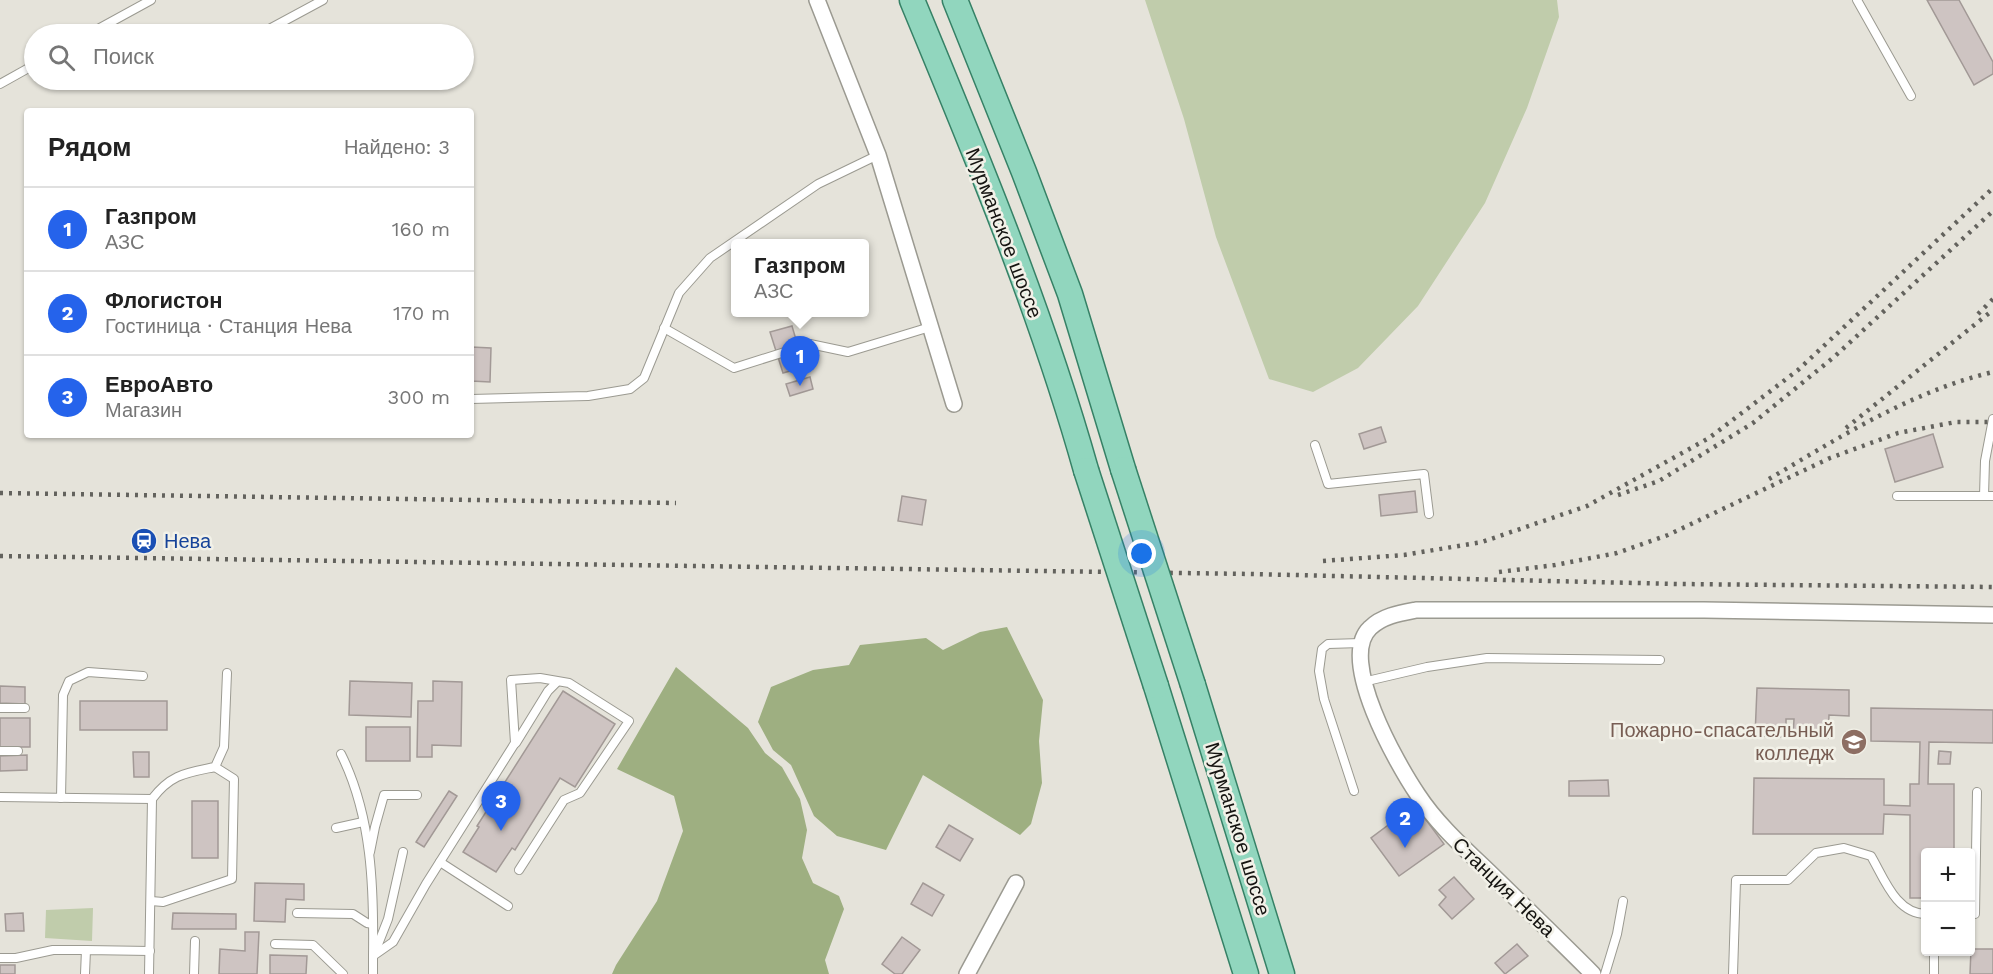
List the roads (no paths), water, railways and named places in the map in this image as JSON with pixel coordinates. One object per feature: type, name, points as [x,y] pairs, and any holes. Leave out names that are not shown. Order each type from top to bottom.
[{"type":"main road","name":"Мурманское шоссе","points":[[912,0],[1029,295],[1072,423],[1246,974]]},
{"type":"main road","name":"Мурманское шоссе","points":[[955,0],[1070,294],[1282,974]]},
{"type":"street","points":[[817,0],[878,155],[954,404]]},
{"type":"street","points":[[1361,643],[1370,628],[1393,614],[1416,610],[1704,609],[1993,615]]},
{"type":"street","name":"Станция Нева","points":[[1361,643],[1360,662],[1363,682],[1392,751],[1418,795],[1450,834],[1593,974]]},
{"type":"street","points":[[967,974],[1016,883]]},
{"type":"lane","points":[[107,24],[151,0]]},
{"type":"lane","points":[[279,24],[323,0]]},
{"type":"lane","points":[[1857,0],[1911,96]]},
{"type":"lane","points":[[0,84],[24,71]]},
{"type":"lane","points":[[738,239],[818,184],[878,155]]},
{"type":"lane","points":[[474,399],[588,396],[630,389],[644,378],[680,293],[710,258],[731,244]]},
{"type":"lane","points":[[664,328],[734,368],[810,344],[848,352],[930,327]]},
{"type":"lane","points":[[1897,496],[1989,496],[1985,461],[1993,419]]},
{"type":"lane","points":[[1315,445],[1328,484],[1424,474],[1429,514]]},
{"type":"lane","points":[[1354,791],[1324,699],[1319,671],[1322,649],[1328,644],[1361,643]]},
{"type":"lane","points":[[1363,682],[1427,667],[1487,658],[1660,660]]},
{"type":"lane","points":[[61,798],[63,695],[69,681],[88,672],[143,676]]},
{"type":"lane","points":[[215,767],[224,747],[227,673]]},
{"type":"lane","points":[[515,743],[511,680],[540,678],[569,683],[629,721],[580,793],[564,800],[519,870]]},
{"type":"lane","points":[[373,956],[393,942],[515,743],[548,691],[557,682]]},
{"type":"lane","points":[[0,708],[25,708]]},
{"type":"lane","points":[[0,751],[18,751]]},
{"type":"lane","points":[[340,754],[351,775],[369,856],[374,892],[373,974]]},
{"type":"lane","points":[[149,974],[152,799],[163,784],[180,775],[215,767],[234,779],[232,879],[163,902],[151,901]]},
{"type":"lane","points":[[1975,914],[1977,792]]},
{"type":"lane","points":[[369,856],[384,795],[417,795]]},
{"type":"lane","points":[[0,797],[152,799]]},
{"type":"lane","points":[[336,828],[363,822]]},
{"type":"lane","points":[[1733,974],[1736,880],[1788,880],[1816,853],[1844,848],[1871,856],[1900,905],[1921,914]]},
{"type":"lane","points":[[373,956],[388,919],[403,852]]},
{"type":"lane","points":[[440,862],[508,906]]},
{"type":"lane","points":[[1605,974],[1615,942],[1623,901]]},
{"type":"lane","points":[[297,913],[352,914],[373,924]]},
{"type":"lane","points":[[194,974],[195,941]]},
{"type":"lane","points":[[275,944],[313,945],[344,974]]},
{"type":"lane","points":[[0,958],[16,958],[52,950],[150,951]]},
{"type":"lane","points":[[85,974],[86,950]]},
{"type":"lane","points":[[1934,956],[1934,974]]},
{"type":"railway","points":[[1323,561],[1404,555],[1482,542],[1587,506],[1709,438],[1798,370],[1993,188]]},
{"type":"railway","points":[[1618,495],[1659,481],[1753,423],[1834,357],[1993,211]]},
{"type":"railway","points":[[1978,314],[1993,299]]},
{"type":"railway","points":[[1846,428],[1993,310]]},
{"type":"railway","points":[[1769,479],[1905,403],[1963,380],[1993,372]]},
{"type":"railway","points":[[1499,572],[1555,565],[1617,553],[1668,535],[1830,458],[1898,433],[1956,422],[1993,422]]},
{"type":"railway","points":[[0,493],[676,503]]},
{"type":"railway","points":[[0,556],[1251,574],[1679,584],[1993,587]]},
{"type":"place","name":"Газпром","points":[[800,386]]},
{"type":"place","name":"Нева","points":[[144,541]]},
{"type":"place","name":"Пожарно-спасательный колледж","points":[[1854,742]]},
{"type":"place","name":"ЕвроАвто","points":[[501,831]]},
{"type":"place","name":"Флогистон","points":[[1405,848]]}]
